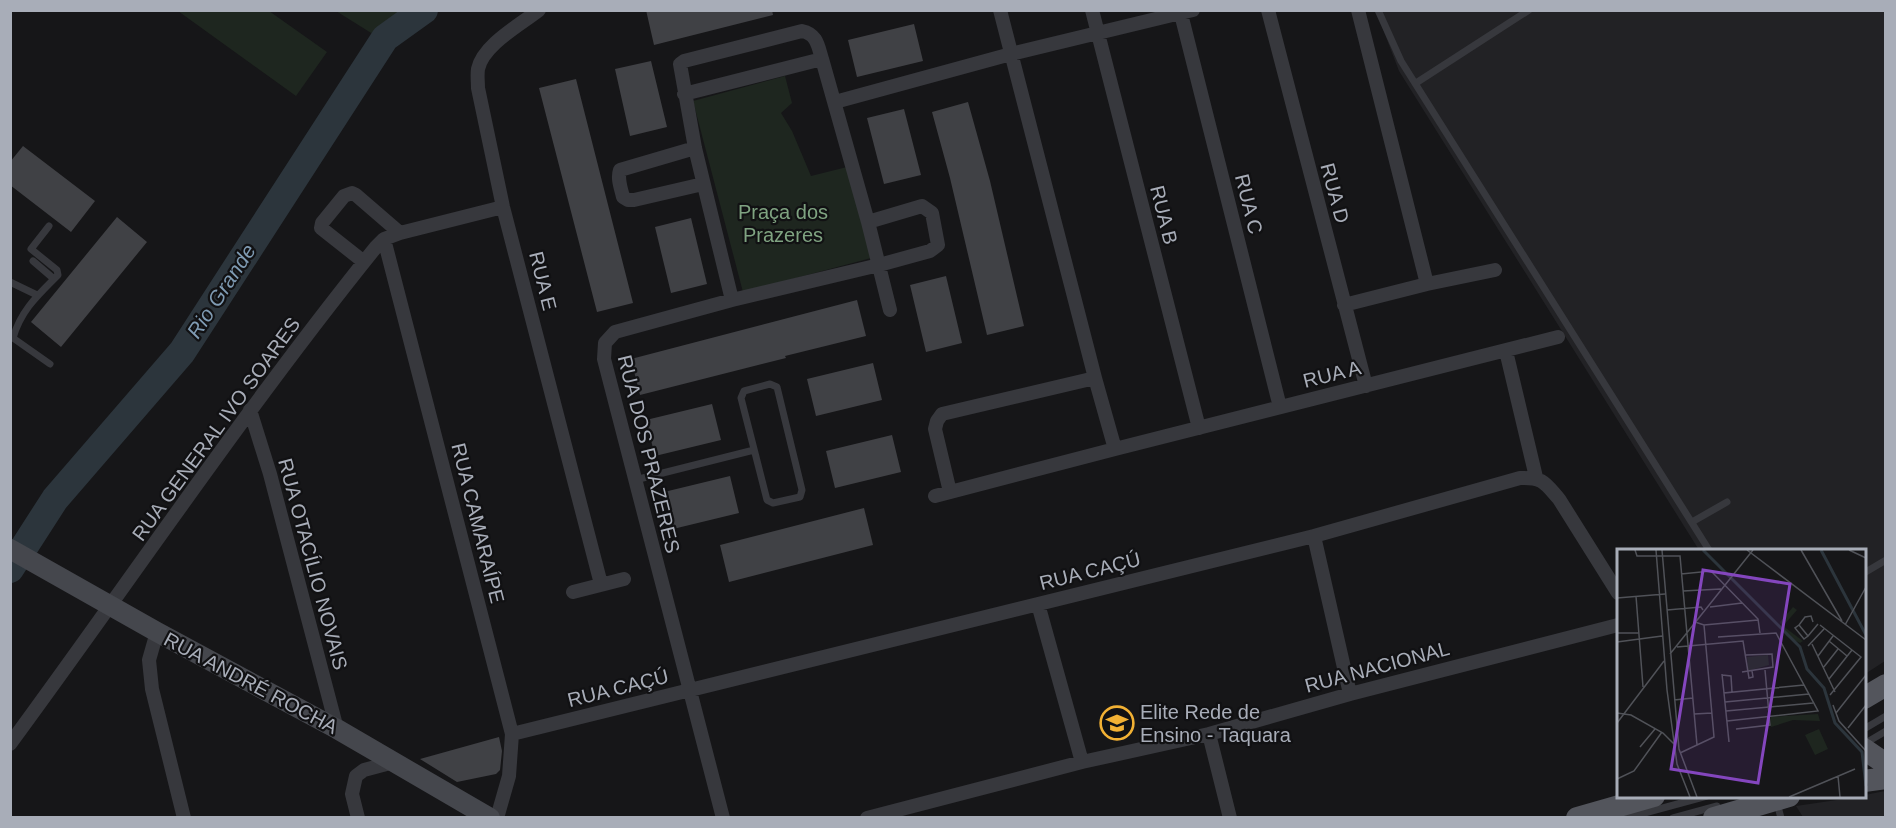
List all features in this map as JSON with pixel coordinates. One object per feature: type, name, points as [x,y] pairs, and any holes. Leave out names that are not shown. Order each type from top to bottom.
[{"type":"main road","name":"RUA ANDRÉ ROCHA","points":[[10,549],[156,632],[336,729],[490,818]]},
{"type":"main road","points":[[1866,697],[1886,685]]},
{"type":"main road","points":[[1866,751],[1881,768],[1866,779]]},
{"type":"main road","points":[[1576,818],[1647,798]]},
{"type":"main road","points":[[1721,810],[1782,805]]},
{"type":"street","name":"RUA E","points":[[539,10],[492,46],[482,58],[477,70],[478,88],[503,207],[601,585]]},
{"type":"street","points":[[1000,10],[1115,449]]},
{"type":"street","name":"RUA B","points":[[1092,10],[1199,428]]},
{"type":"street","name":"RUA D","points":[[1268,10],[1366,386]]},
{"type":"street","points":[[1358,10],[1427,284]]},
{"type":"street","points":[[835,102],[1011,54],[1185,11]]},
{"type":"street","name":"RUA C","points":[[1185,11],[1280,407]]},
{"type":"street","points":[[732,300],[694,148],[680,70],[681,64],[684,61],[802,31],[810,32],[814,36],[822,59],[890,310]]},
{"type":"street","points":[[684,94],[822,59]]},
{"type":"street","points":[[694,148],[620,170],[618,175],[623,197],[634,200],[703,184]]},
{"type":"street","points":[[364,262],[321,228],[322,223],[344,196],[356,195],[400,234]]},
{"type":"street","name":"RUA DOS PRAZERES","points":[[723,818],[604,359],[605,343],[615,332],[732,300],[879,265],[935,249],[938,245],[932,213],[922,206],[868,222]]},
{"type":"street","points":[[384,239],[503,207]]},
{"type":"street","name":"RUA GENERAL IVO SOARES","points":[[10,744],[112,606],[250,410],[384,239]]},
{"type":"street","name":"RUA CAMARAÍPE","points":[[384,239],[512,734],[509,777],[497,818]]},
{"type":"street","points":[[1344,305],[1495,270]]},
{"type":"street","name":"RUA A","points":[[935,496],[1558,337]]},
{"type":"street","points":[[1506,351],[1536,477],[1559,499],[1617,591]]},
{"type":"street","points":[[950,492],[935,429],[942,414],[1095,378]]},
{"type":"street","name":"RUA OTACÍLIO NOVAIS","points":[[250,410],[270,474],[336,729]]},
{"type":"street","name":"RUA CAÇÚ","points":[[512,734],[1314,536],[1520,478],[1536,477]]},
{"type":"street","points":[[1314,536],[1350,694]]},
{"type":"street","points":[[573,592],[624,579]]},
{"type":"street","points":[[1038,603],[1082,762]]},
{"type":"street","name":"RUA NACIONAL","points":[[867,818],[1082,762],[1209,734],[1350,694],[1617,625]]},
{"type":"street","points":[[156,632],[149,660],[152,689],[184,818]]},
{"type":"street","points":[[1209,734],[1230,818]]},
{"type":"street","points":[[358,818],[352,794],[356,776],[364,770],[394,762]]},
{"type":"lane","points":[[1378,10],[1392,43],[1416,83],[1708,549]]},
{"type":"lane","points":[[1416,83],[1529,10]]},
{"type":"lane","points":[[49,226],[31,249],[57,270],[58,275],[31,301],[13,338],[50,364]]},
{"type":"lane","points":[[33,261],[54,279]]},
{"type":"lane","points":[[10,282],[37,295]]},
{"type":"lane","points":[[774,384],[777,387],[802,490],[800,497],[773,503],[767,500],[754,450],[741,393],[774,384]]},
{"type":"lane","points":[[635,480],[754,450]]},
{"type":"lane","points":[[1692,522],[1727,502]]},
{"type":"lane","points":[[1866,572],[1886,560]]},
{"type":"lane","points":[[1866,728],[1886,716]]},
{"type":"lane","points":[[1866,743],[1886,731]]},
{"type":"lane","points":[[1626,818],[1700,798]]},
{"type":"lane","points":[[1673,818],[1721,810]]},
{"type":"shaded area","points":[[1376,11],[1885,11],[1885,661],[1866,673],[1866,549],[1698,549],[1399,71]]},
{"type":"shaded area","points":[[1885,791],[1885,817],[1803,817],[1796,806],[1866,798],[1866,795]]},
{"type":"green space","points":[[399,10],[376,36],[336,11]]},
{"type":"green space","points":[[178,11],[269,11],[327,52],[296,96]]},
{"type":"green space","name":"Praça dos Prazeres","points":[[785,76],[792,103],[781,113],[792,131],[811,176],[851,166],[875,257],[743,292],[693,101]]},
{"type":"building","points":[[646,10],[772,10],[773,15],[654,45]]},
{"type":"building","points":[[914,24],[923,61],[857,77],[848,40]]},
{"type":"building","points":[[651,61],[667,127],[630,136],[615,69]]},
{"type":"building","points":[[576,79],[633,303],[597,312],[539,88]]},
{"type":"building","points":[[968,102],[990,181],[1024,326],[987,335],[932,112]]},
{"type":"building","points":[[904,109],[921,175],[884,184],[867,118]]},
{"type":"building","points":[[23,146],[95,201],[71,232],[10,185],[10,162]]},
{"type":"building","points":[[117,217],[147,242],[61,347],[31,322]]},
{"type":"building","points":[[691,218],[707,284],[671,293],[655,227]]},
{"type":"building","points":[[946,276],[962,343],[926,352],[910,285]]},
{"type":"building","points":[[857,300],[866,336],[640,395],[631,359]]},
{"type":"building","points":[[873,363],[882,400],[816,416],[807,379]]},
{"type":"building","points":[[712,404],[721,440],[655,456],[646,420]]},
{"type":"building","points":[[892,435],[901,472],[835,488],[826,451]]},
{"type":"building","points":[[730,476],[739,513],[673,529],[664,492]]},
{"type":"building","points":[[864,508],[873,545],[729,582],[720,545]]},
{"type":"building","points":[[499,737],[502,751],[500,770],[496,774],[457,782],[420,759]]},
{"type":"waterway","name":"Rio Grande","points":[[10,569],[55,499],[182,352],[385,38],[424,10]]},
{"type":"place","name":"Elite Rede de Ensino - Taquara","points":[[1117,723]]}]
